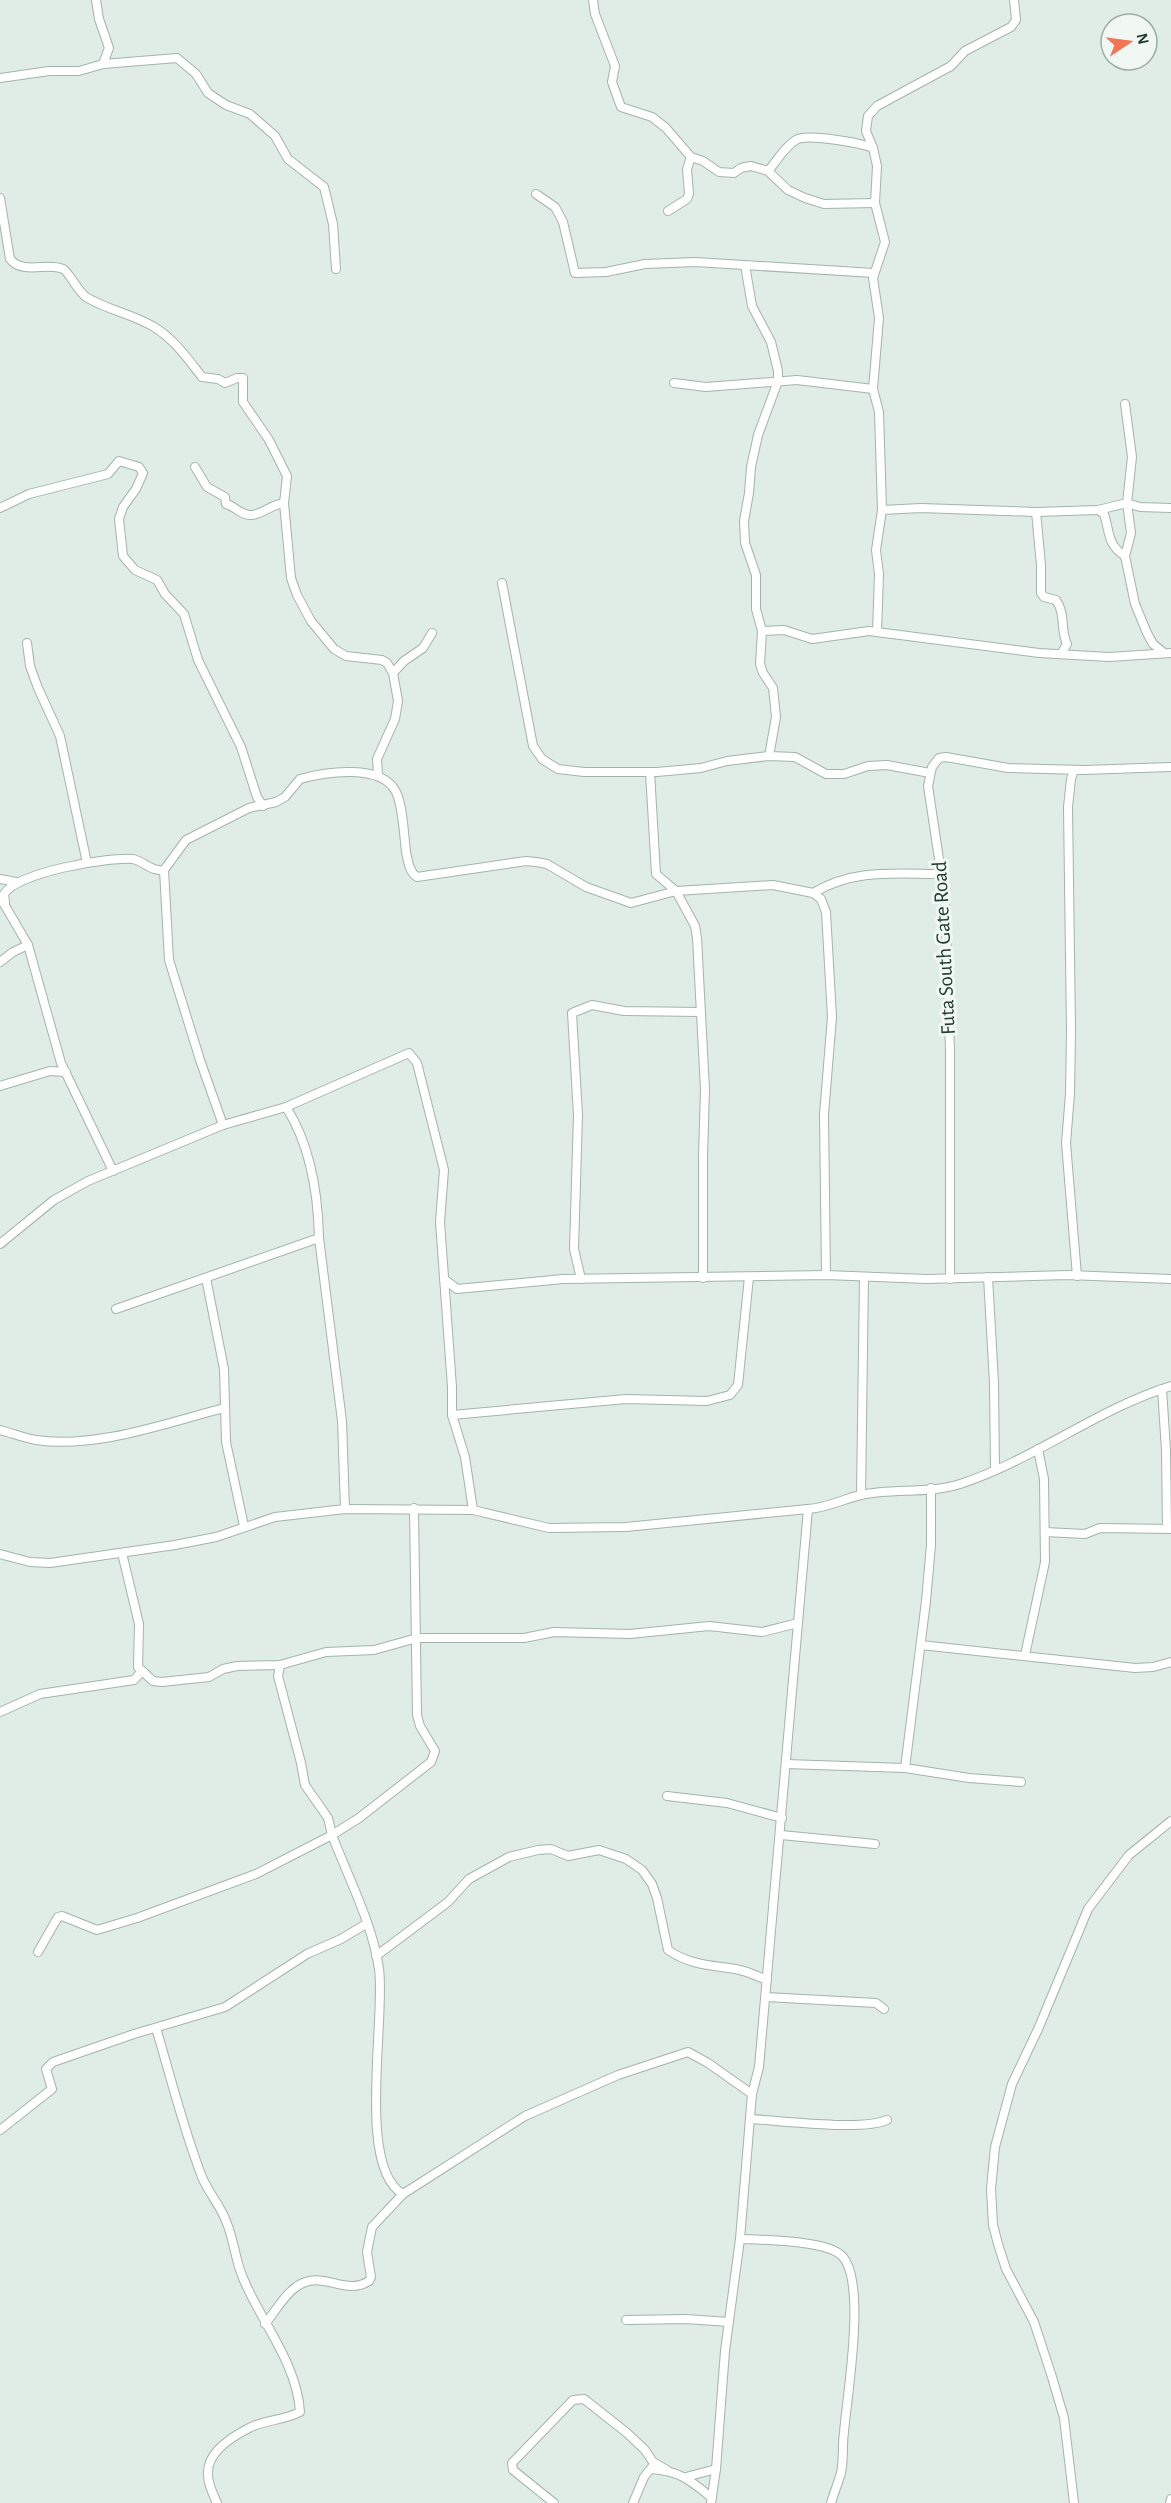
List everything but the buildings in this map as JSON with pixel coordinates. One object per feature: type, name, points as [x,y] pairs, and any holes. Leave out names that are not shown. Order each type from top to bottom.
[{"type":"street","points":[[96,0],[99,19],[109,48],[104,64]]},
{"type":"street","points":[[593,0],[615,66],[612,82],[621,107],[652,117],[666,128],[691,157],[725,174],[747,166],[768,171],[788,190],[824,204],[875,203]]},
{"type":"street","points":[[877,632],[879,574],[876,550],[882,510],[879,412],[873,389],[879,318],[874,273],[885,242],[875,203],[877,166],[866,131],[868,116],[877,106],[951,66],[971,47],[1011,27],[1016,20],[1014,0]]},
{"type":"street","points":[[0,78],[49,71],[79,71],[104,64],[177,58],[196,74],[208,93],[226,105],[250,114],[275,135],[288,159],[324,187],[333,224],[336,269]]},
{"type":"street","points":[[768,171],[791,144],[800,138],[862,144],[873,148]]},
{"type":"street","points":[[668,211],[687,199],[689,194],[687,169],[691,157]]},
{"type":"street","points":[[536,194],[555,207],[563,222],[576,273],[606,272],[629,266],[662,262],[874,273]]},
{"type":"street","points":[[0,198],[12,262],[34,268],[61,268],[66,271],[74,286],[85,296],[155,327],[180,349],[202,377],[218,379],[225,383],[243,378],[243,402],[269,440],[287,476],[284,503],[291,578],[307,615],[339,653],[382,660],[387,663],[393,673],[398,701],[395,719],[377,759],[378,775]]},
{"type":"street","points":[[745,265],[752,306],[771,342],[778,381],[758,435],[744,521],[745,543],[756,575],[757,616],[762,631],[760,664],[773,688],[776,717],[769,756]]},
{"type":"street","points":[[674,383],[706,387],[797,380],[873,389]]},
{"type":"street","points":[[1125,404],[1132,457],[1127,503],[1131,533],[1125,556],[1135,604],[1147,633],[1153,644],[1167,653]]},
{"type":"street","points":[[0,508],[29,494],[108,474],[119,461],[139,467],[143,473],[136,489],[123,507],[119,519],[123,555],[135,570],[157,580],[165,594],[184,614],[198,660],[234,728],[256,797],[263,806]]},
{"type":"street","points":[[195,467],[207,487],[225,497],[226,504],[232,505],[238,512],[251,515],[284,503]]},
{"type":"street","points":[[882,510],[921,508],[1036,512],[1098,510],[1127,503],[1140,507],[1171,508]]},
{"type":"street","points":[[1098,510],[1104,514],[1107,536],[1111,544],[1125,556]]},
{"type":"street","points":[[1036,512],[1041,593],[1044,597],[1056,600],[1062,611],[1064,639],[1067,645],[1061,654]]},
{"type":"street","points":[[502,583],[530,736],[536,753],[548,763],[567,771],[650,772],[701,768],[727,761],[769,756],[795,757],[826,774],[844,774],[868,766],[887,765],[930,773],[939,758],[945,757],[1008,768],[1074,770],[1171,767]]},
{"type":"street","points":[[762,631],[784,630],[812,639],[858,631],[877,632],[1040,653],[1109,657],[1167,653]]},
{"type":"street","points":[[393,673],[404,661],[423,648],[432,633]]},
{"type":"street","points":[[27,644],[30,666],[60,736],[87,863]]},
{"type":"street","points":[[1074,770],[1071,779],[1068,828],[1071,1031],[1070,1094],[1066,1143],[1077,1276]]},
{"type":"street","points":[[224,1125],[200,1060],[169,960],[164,870],[186,840],[249,808],[276,802],[285,796],[300,778],[345,771],[378,775],[389,783],[398,795],[407,860],[411,871],[417,877],[526,861],[547,864],[586,887],[623,901],[635,902],[676,891],[773,885],[813,893],[821,899],[826,912],[832,1017],[824,1114],[826,1275]]},
{"type":"street","points":[[650,772],[656,873],[676,891],[695,926],[705,1089],[703,1278]]},
{"type":"street","name":"Futa South Gate Road","points":[[930,773],[928,786],[943,874],[950,1051],[950,1279]]},
{"type":"street","points":[[0,879],[16,882],[87,863],[133,859],[155,870],[164,870]]},
{"type":"street","points":[[813,893],[832,881],[868,874],[943,874]]},
{"type":"street","points":[[16,882],[2,899],[28,945],[61,1063],[113,1171]]},
{"type":"street","points":[[0,962],[13,952],[28,945]]},
{"type":"street","points":[[581,1279],[574,1249],[578,1115],[572,1013],[592,1005],[624,1011],[700,1012]]},
{"type":"street","points":[[0,1244],[54,1200],[113,1171],[224,1125],[286,1107],[409,1053],[413,1056],[438,1140],[444,1170],[440,1222],[452,1415],[465,1456],[473,1510]]},
{"type":"street","points":[[0,1086],[50,1071],[66,1072]]},
{"type":"street","points":[[286,1107],[295,1120],[309,1158],[319,1208],[319,1238],[342,1421],[345,1509]]},
{"type":"street","points":[[116,1309],[319,1238]]},
{"type":"street","points":[[446,1304],[457,1289],[492,1284],[581,1279],[826,1275],[950,1279],[1077,1276],[1171,1279]]},
{"type":"street","points":[[452,1415],[626,1400],[707,1401],[730,1395],[738,1385],[749,1277]]},
{"type":"street","points":[[861,1495],[864,1277]]},
{"type":"street","points":[[988,1277],[994,1383],[995,1470]]},
{"type":"street","points":[[206,1278],[224,1369],[226,1442],[244,1526]]},
{"type":"street","points":[[444,1279],[457,1289]]},
{"type":"street","points":[[0,1554],[30,1562],[50,1563],[216,1537],[275,1517],[345,1509],[473,1510],[557,1528],[626,1527],[820,1508],[861,1495],[959,1484],[995,1470],[1126,1403],[1171,1386]]},
{"type":"street","points":[[1045,1532],[1085,1534],[1100,1528],[1169,1529],[1162,1389]]},
{"type":"street","points":[[0,1430],[36,1440],[80,1441],[126,1433],[224,1408]]},
{"type":"street","points":[[1025,1655],[1042,1579],[1045,1532],[1044,1479],[1038,1449]]},
{"type":"street","points":[[905,1768],[931,1545],[931,1488]]},
{"type":"street","points":[[38,1952],[58,1917],[62,1916],[97,1930],[256,1874],[332,1835],[405,1784],[431,1762],[435,1751],[420,1726],[417,1715],[414,1508]]},
{"type":"street","points":[[712,2501],[729,2322],[740,2240],[742,2189],[752,2119],[752,2094],[759,2067],[766,1997],[808,1509]]},
{"type":"street","points":[[0,1712],[40,1694],[134,1680],[142,1671],[138,1666],[139,1624],[122,1553]]},
{"type":"street","points":[[138,1666],[157,1683],[204,1678],[237,1666],[280,1665],[326,1652],[374,1650],[417,1638],[533,1637],[554,1632],[630,1634],[709,1626],[762,1632],[798,1623]]},
{"type":"street","points":[[921,1645],[1135,1668],[1153,1667],[1171,1662]]},
{"type":"street","points":[[280,1665],[278,1676],[301,1763],[302,1777],[308,1790],[328,1818],[332,1835],[376,1956],[381,1994],[375,2119],[388,2180],[393,2189],[403,2194]]},
{"type":"street","points":[[786,1764],[905,1768],[969,1778],[1021,1782]]},
{"type":"street","points":[[667,1796],[727,1803],[782,1818]]},
{"type":"street","points":[[1074,2503],[1064,2418],[1034,2322],[1006,2269],[993,2224],[991,2189],[995,2147],[1012,2084],[1039,2027],[1088,1909],[1129,1855],[1171,1821]]},
{"type":"street","points":[[781,1835],[875,1844]]},
{"type":"street","points":[[376,1956],[448,1902],[469,1879],[509,1857],[538,1850],[551,1849],[568,1856],[599,1850],[626,1859],[642,1870],[652,1884],[663,1919],[668,1950],[686,1960],[704,1966],[742,1971],[767,1980]]},
{"type":"street","points":[[0,2130],[52,2089],[46,2069],[48,2065],[64,2057],[225,2007],[307,1954],[341,1940],[366,1924]]},
{"type":"street","points":[[766,1997],[876,2003],[885,2009]]},
{"type":"street","points":[[156,2028],[186,2137],[203,2180],[226,2221],[236,2261],[291,2373],[300,2412],[287,2418],[253,2426],[215,2453],[207,2472],[217,2503]]},
{"type":"street","points":[[265,2324],[293,2289],[307,2280],[324,2279],[336,2284],[354,2286],[369,2281],[371,2277],[367,2252],[372,2227],[403,2194],[525,2116],[618,2075],[681,2053],[694,2054],[752,2094]]},
{"type":"street","points":[[752,2119],[827,2124],[875,2123],[887,2120]]},
{"type":"street","points":[[740,2240],[791,2241],[826,2249],[841,2254],[849,2267],[853,2280],[853,2337],[841,2471],[831,2503]]},
{"type":"street","points":[[626,2320],[686,2319],[729,2322]]},
{"type":"street","points":[[554,2503],[513,2470],[512,2463],[573,2400],[584,2399],[627,2433],[645,2450],[652,2466]]},
{"type":"street","points":[[652,2466],[686,2477],[712,2501]]},
{"type":"street","points":[[633,2503],[652,2466]]},
{"type":"street","points":[[686,2477],[716,2469]]}]
